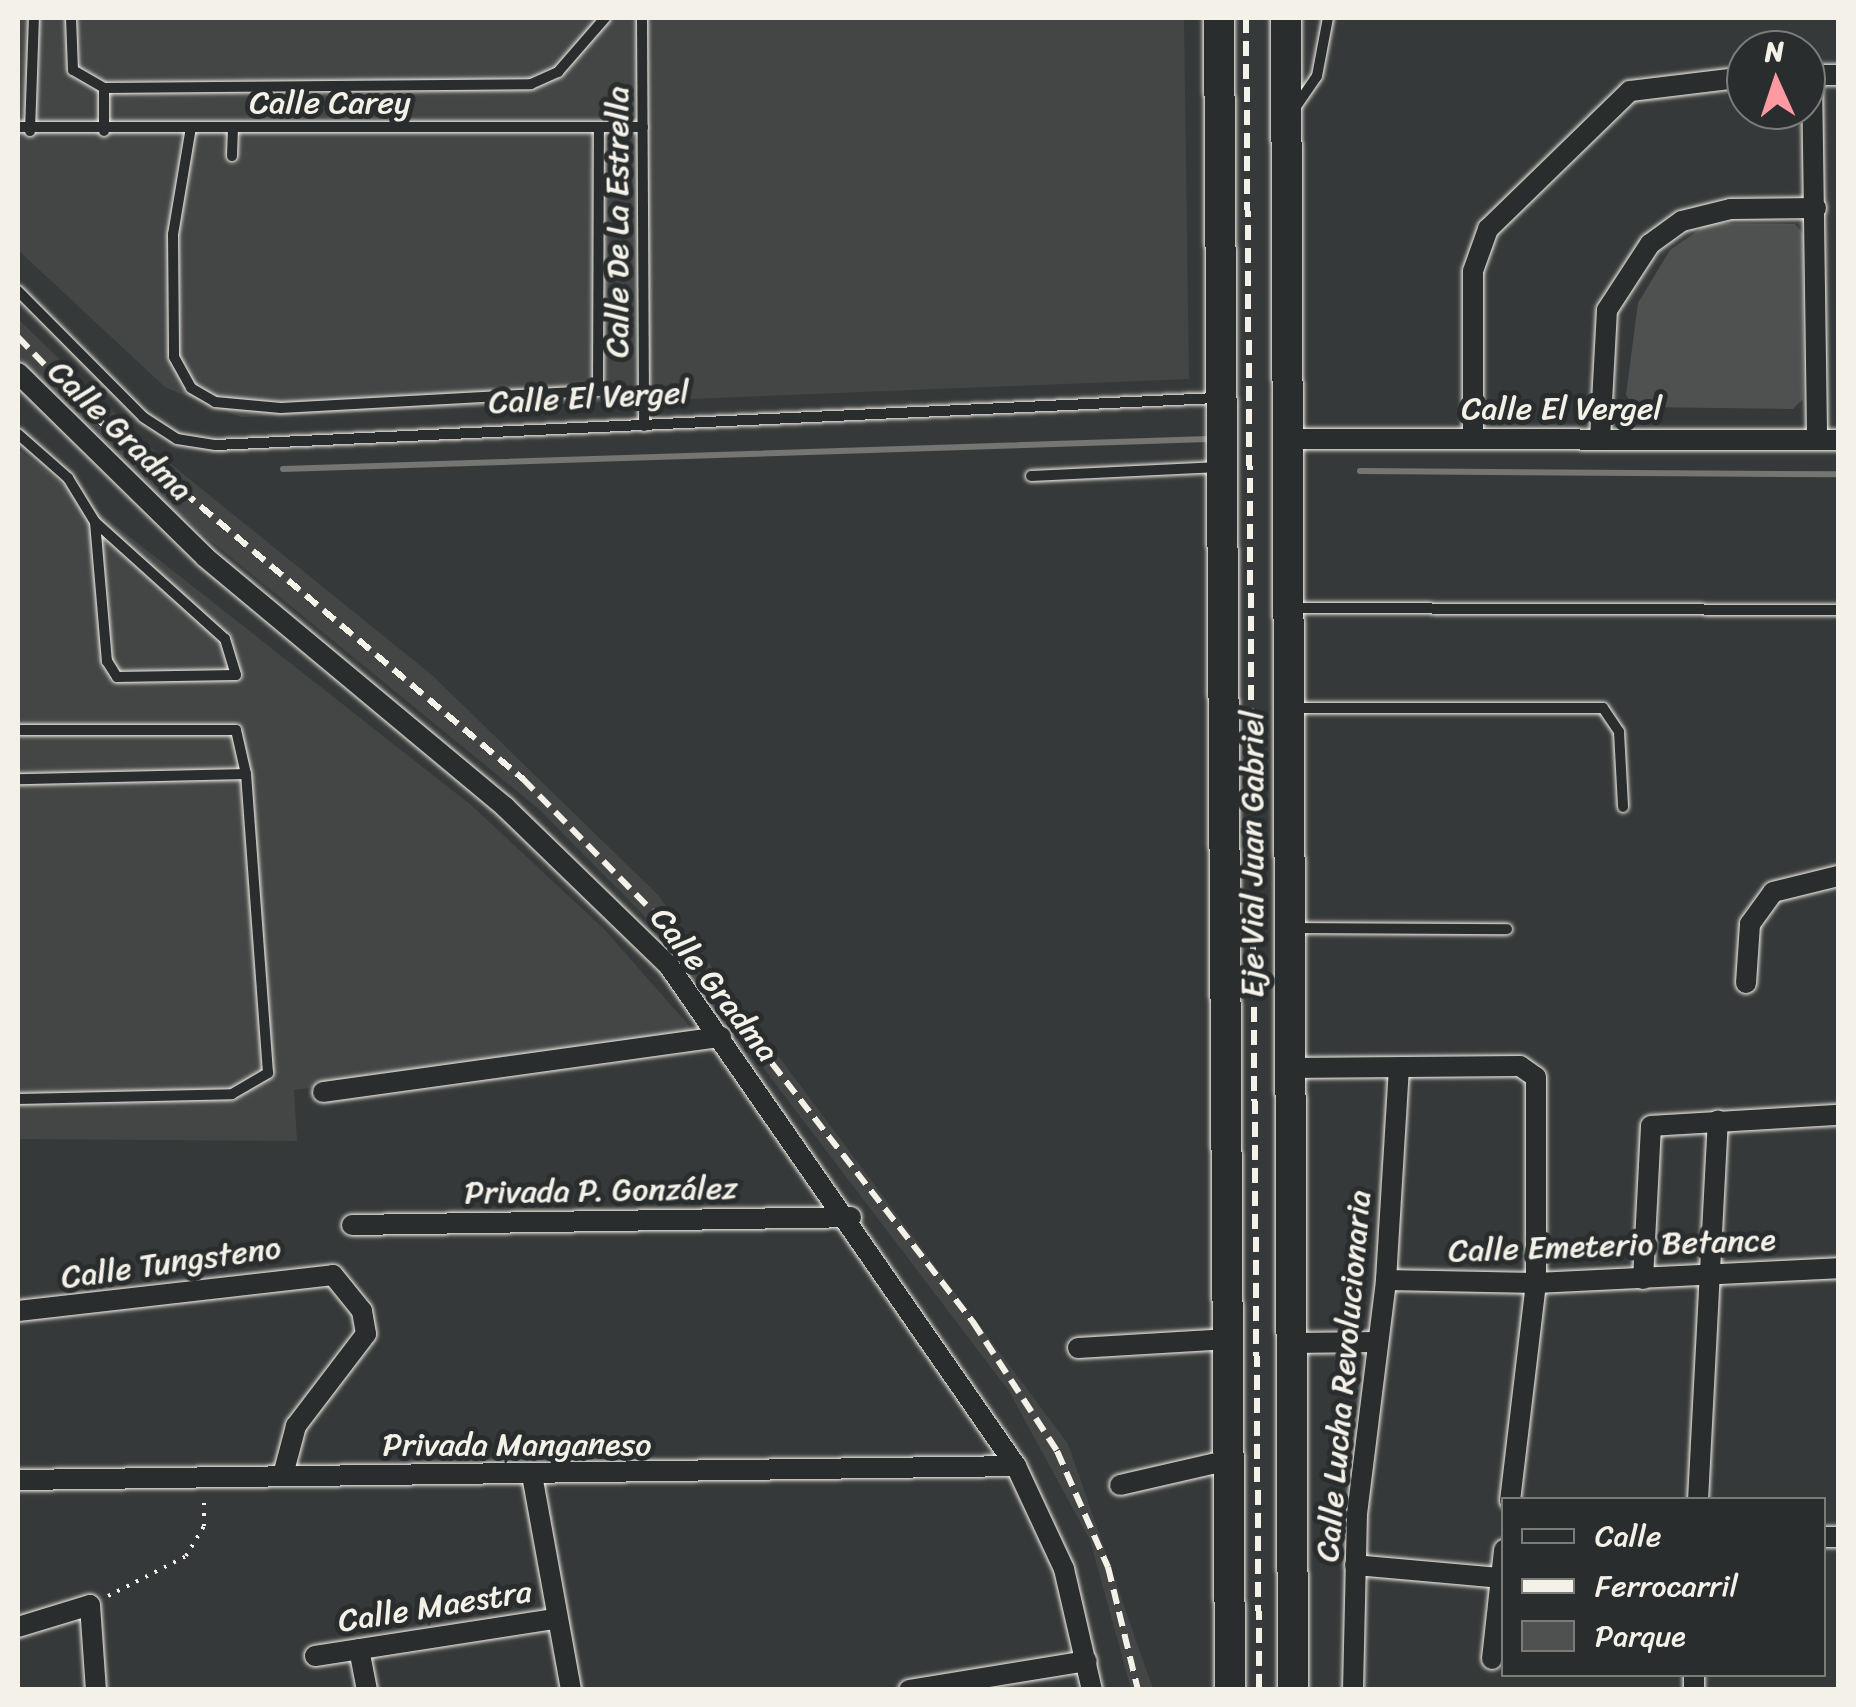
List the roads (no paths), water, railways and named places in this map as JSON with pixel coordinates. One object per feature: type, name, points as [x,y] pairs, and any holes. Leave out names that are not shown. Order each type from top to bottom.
[{"type":"main road","name":"Eje Vial Juan Gabriel","points":[[1219,18],[1230,1690]]},
{"type":"main road","name":"Eje Vial Juan Gabriel","points":[[1286,18],[1294,1690]]},
{"type":"street","points":[[1473,438],[1473,270],[1488,230],[1630,91],[1726,79]]},
{"type":"street","points":[[1812,130],[1828,440]]},
{"type":"street","points":[[1600,439],[1607,310],[1650,244],[1682,221],[1731,208],[1816,208]]},
{"type":"street","name":"Calle Gradma","points":[[18,373],[205,556],[587,882],[669,966],[851,1217],[1016,1466],[1064,1569],[1092,1690]]},
{"type":"street","name":"Calle El Vergel","points":[[1286,439],[1828,440]]},
{"type":"street","points":[[1746,983],[1750,924],[1773,892],[1838,876]]},
{"type":"street","points":[[323,1092],[721,1037]]},
{"type":"street","name":"Calle Lucha Revolucionaria","points":[[1352,1690],[1356,1566],[1386,1280],[1399,1067]]},
{"type":"street","points":[[1289,1068],[1532,1070],[1536,1283],[1510,1497]]},
{"type":"street","points":[[1643,1278],[1648,1129],[1838,1115]]},
{"type":"street","points":[[1698,1497],[1713,1276],[1718,1122]]},
{"type":"street","name":"Privada P. González","points":[[352,1225],[851,1217]]},
{"type":"street","name":"Calle Emeterio Betance","points":[[1386,1280],[1536,1283],[1838,1268]]},
{"type":"street","name":"Calle Tungsteno","points":[[18,1311],[333,1275],[362,1311],[366,1334],[296,1426],[283,1475]]},
{"type":"street","points":[[1078,1348],[1229,1339]]},
{"type":"street","points":[[1291,1342],[1377,1342]]},
{"type":"street","points":[[1120,1485],[1230,1460]]},
{"type":"street","name":"Privada Manganeso","points":[[18,1480],[532,1476],[1016,1466]]},
{"type":"street","points":[[532,1476],[553,1619]]},
{"type":"street","points":[[1356,1566],[1500,1578]]},
{"type":"street","points":[[1492,1658],[1501,1571]]},
{"type":"street","points":[[18,1627],[90,1605],[96,1690]]},
{"type":"street","name":"Calle Maestra","points":[[314,1656],[553,1619],[571,1690]]},
{"type":"street","points":[[359,1650],[367,1690]]},
{"type":"street","points":[[916,1689],[1086,1661]]},
{"type":"lane","points":[[30,130],[34,18]]},
{"type":"lane","points":[[71,18],[73,70],[104,88],[531,84],[558,72],[605,18]]},
{"type":"lane","name":"Calle De La Estrella","points":[[642,18],[644,426]]},
{"type":"lane","points":[[1289,115],[1317,76],[1328,18]]},
{"type":"lane","points":[[18,83],[32,89]]},
{"type":"lane","points":[[104,88],[104,131]]},
{"type":"lane","name":"Calle Carey","points":[[18,127],[104,131],[191,127],[643,127]]},
{"type":"lane","points":[[191,127],[173,234],[174,358],[191,388],[215,402],[281,408],[598,392],[599,127]]},
{"type":"lane","points":[[232,156],[233,128]]},
{"type":"lane","name":"Calle El Vergel","points":[[18,291],[143,417],[177,439],[238,446],[1223,398]]},
{"type":"lane","points":[[18,436],[68,478],[95,522],[224,639],[236,675],[118,678],[108,661],[95,522]]},
{"type":"lane","points":[[1031,476],[1223,466]]},
{"type":"lane","points":[[1286,608],[1838,610]]},
{"type":"lane","points":[[1287,708],[1603,708],[1620,732],[1623,808]]},
{"type":"lane","points":[[18,730],[227,728],[242,735],[268,1073],[232,1094],[18,1100]]},
{"type":"lane","points":[[18,778],[246,774]]},
{"type":"lane","points":[[1288,928],[1507,930]]},
{"type":"waterway","points":[[283,469],[1209,439]]},
{"type":"waterway","points":[[1360,471],[1838,474]]},
{"type":"railway","points":[[1246,18],[1259,1690]]},
{"type":"railway","points":[[18,337],[95,417],[523,779],[659,918],[973,1322],[1057,1451],[1108,1567],[1138,1690]]}]
